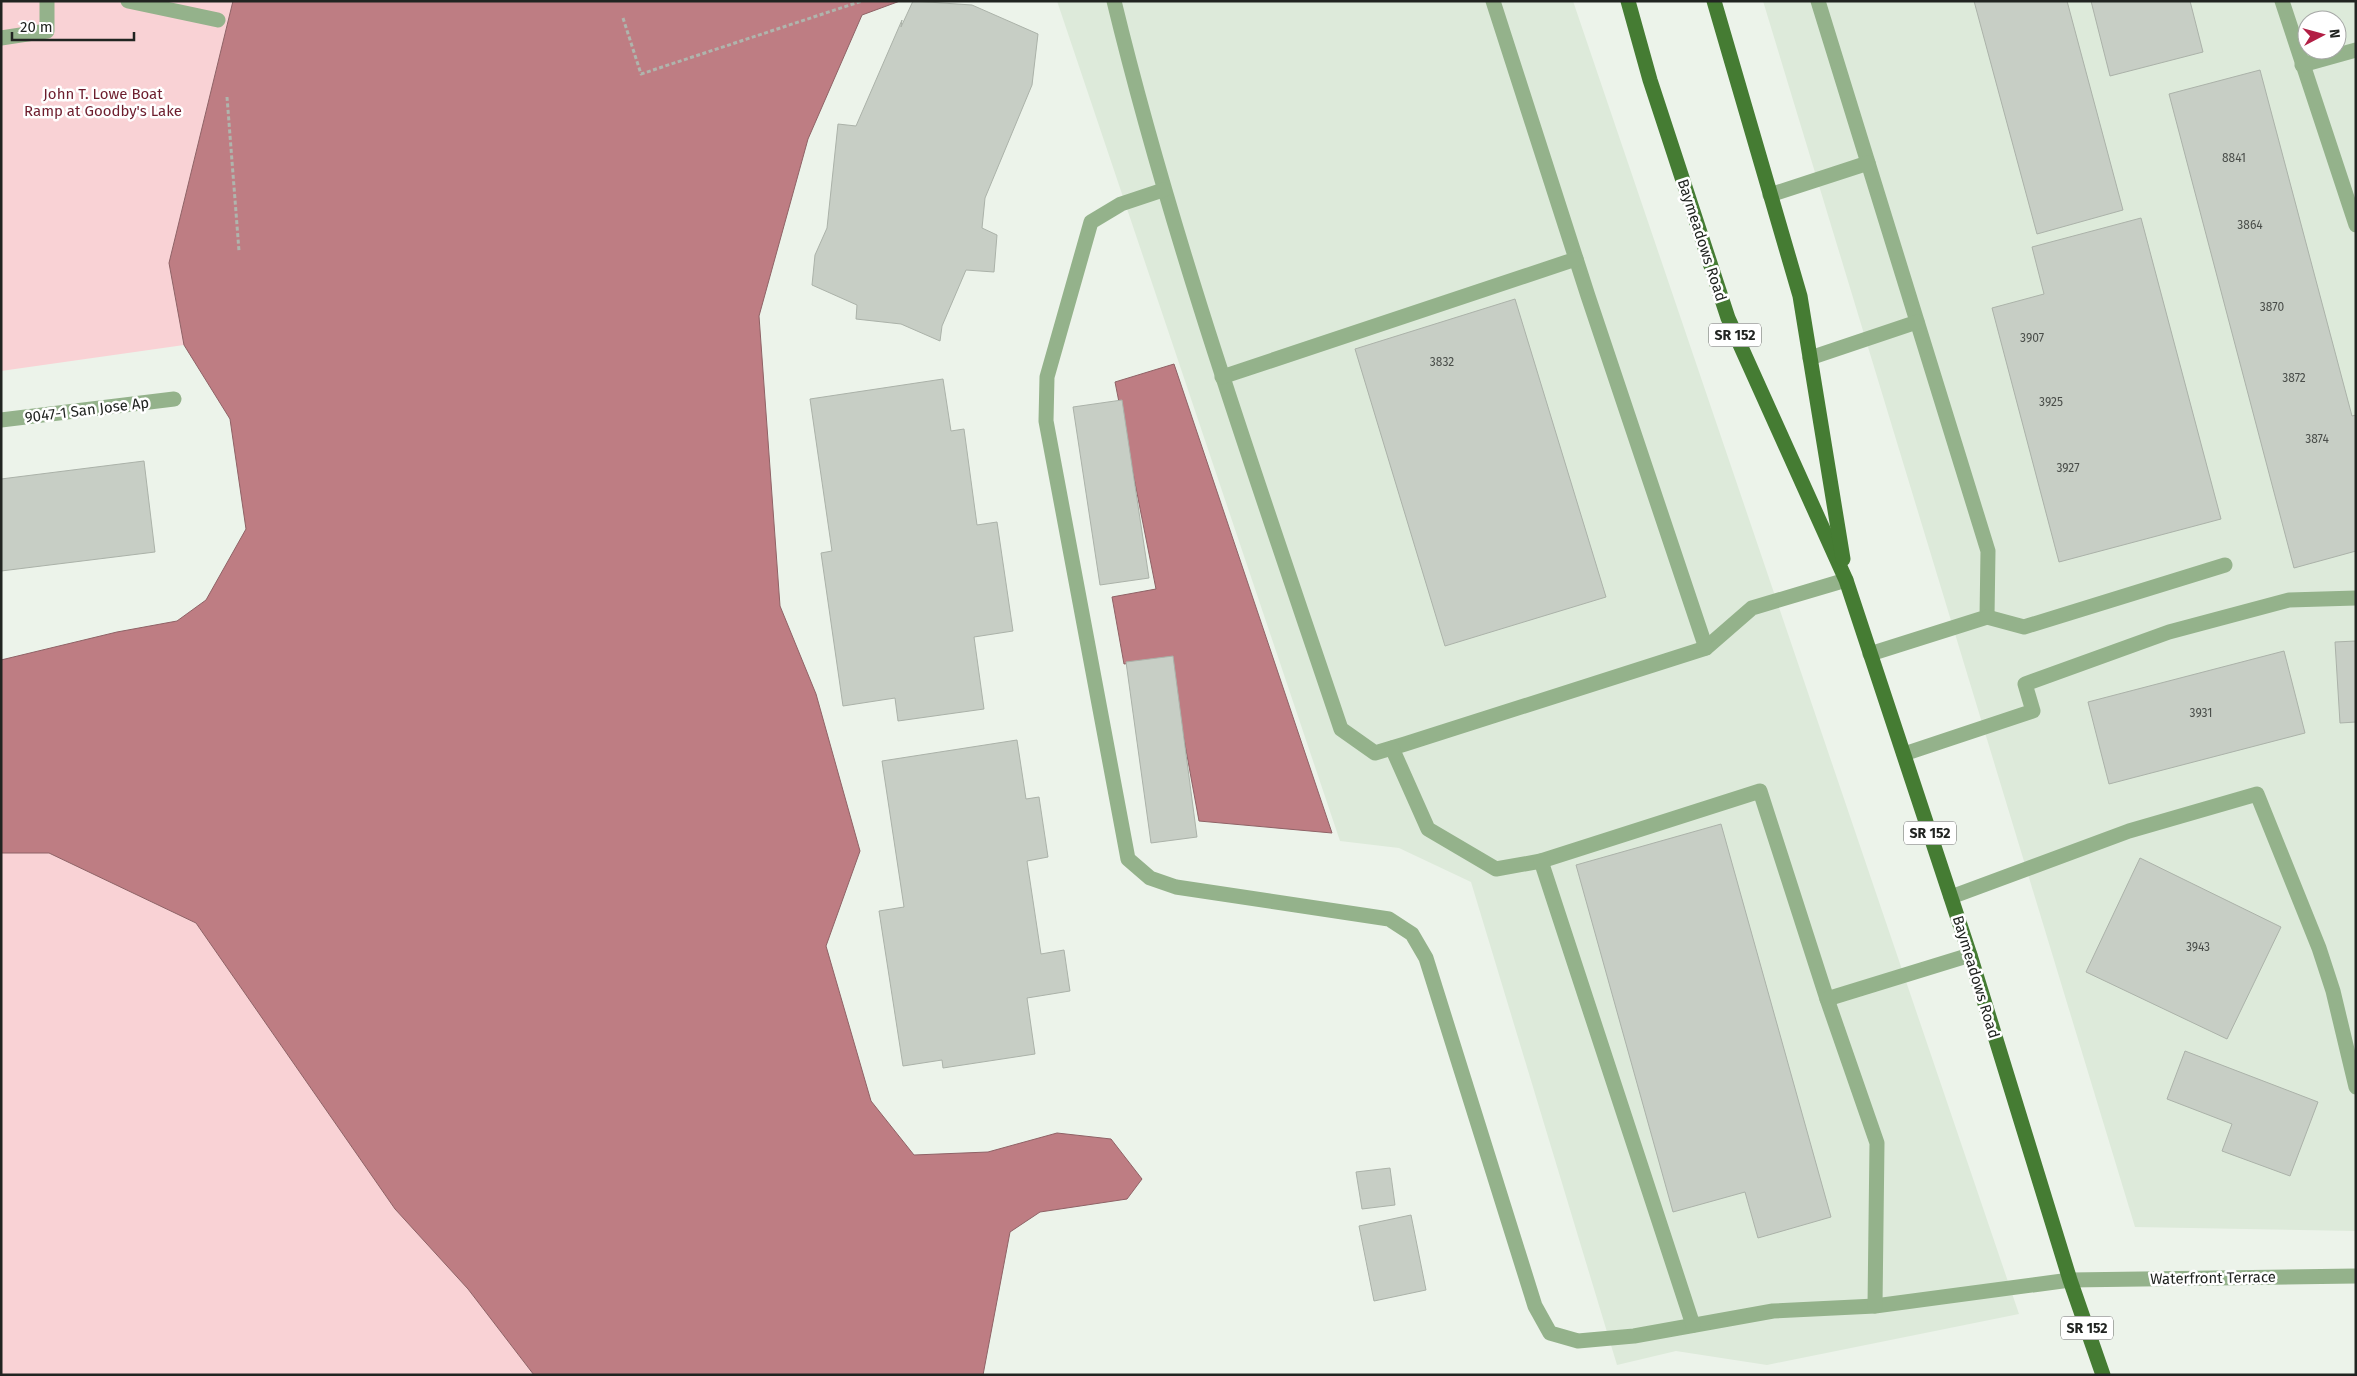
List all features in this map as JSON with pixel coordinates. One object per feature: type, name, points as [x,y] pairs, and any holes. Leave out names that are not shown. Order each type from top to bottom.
[{"type":"main road","points":[[1619,1],[1650,80]]},
{"type":"main road","name":"Baymeadows Road","points":[[1628,1],[1650,80],[1728,318],[1846,580],[1970,955],[2070,1280],[2103,1375]]},
{"type":"main road","name":"Baymeadows Road","points":[[1714,1],[1800,296],[1846,580]]},
{"type":"street","points":[[1,38],[47,31],[47,1]]},
{"type":"street","points":[[128,1],[218,20]]},
{"type":"street","points":[[1114,1],[1164,190],[1222,377],[1341,729],[1375,753],[1392,748],[1706,648],[1752,608],[1846,580]]},
{"type":"street","points":[[1493,1],[1576,259],[1706,648]]},
{"type":"street","points":[[1818,1],[1988,551],[1987,617]]},
{"type":"street","points":[[2282,1],[2356,225]]},
{"type":"street","points":[[2302,65],[2356,50]]},
{"type":"street","points":[[1770,195],[1868,162]]},
{"type":"street","name":"Waterfront Terrace","points":[[1164,190],[1121,204],[1091,222],[1047,377],[1046,421],[1128,860],[1150,878],[1176,886],[1389,919],[1412,934],[1426,958],[1535,1306],[1550,1333],[1578,1341],[1634,1336],[1773,1311],[1875,1306],[2070,1280],[2356,1276]]},
{"type":"street","points":[[1222,377],[1576,259]]},
{"type":"street","points":[[1810,358],[1917,322]]},
{"type":"street","name":"9047-1 San Jose Ap","points":[[1,420],[174,399]]},
{"type":"street","points":[[1870,654],[1987,617],[2024,627],[2225,565]]},
{"type":"street","points":[[1904,754],[2033,712],[2026,684],[2169,632],[2289,600],[2356,598]]},
{"type":"street","points":[[1392,748],[1428,828],[1496,869],[1541,861],[1760,791],[1827,999],[1877,1143],[1875,1306]]},
{"type":"street","points":[[1951,897],[2129,831],[2257,794],[2319,948],[2334,991],[2356,1087]]},
{"type":"street","points":[[1541,861],[1693,1325]]},
{"type":"street","points":[[1827,999],[1970,955]]},
{"type":"path","points":[[623,18],[641,74],[862,1]]},
{"type":"path","points":[[227,97],[239,251]]},
{"type":"shaded area","points":[[233,1],[900,1],[862,15],[808,139],[759,316],[780,606],[816,694],[860,851],[826,946],[871,1101],[914,1155],[988,1152],[1057,1133],[1111,1139],[1142,1179],[1127,1199],[1040,1212],[1010,1232],[983,1375],[534,1375],[468,1289],[395,1209],[196,923],[49,853],[1,853],[1,660],[117,632],[177,621],[206,600],[246,529],[230,419],[184,345],[169,263]]},
{"type":"shaded area","points":[[1057,1],[1573,1],[2019,1314],[1767,1365],[1676,1351],[1617,1365],[1471,882],[1399,848],[1340,841]]},
{"type":"shaded area","points":[[1763,1],[2356,1],[2356,1231],[2135,1227]]},
{"type":"shaded area","points":[[1174,364],[1332,833],[1199,821],[1169,657],[1124,664],[1112,597],[1156,589],[1115,382]]},
{"type":"green space","name":"John T. Lowe Boat Ramp at Goodby's Lake","points":[[1,1],[233,1],[169,263],[184,345],[1,371]]},
{"type":"green space","points":[[1,853],[49,853],[196,923],[395,1209],[468,1289],[534,1375],[1,1375]]},
{"type":"building","points":[[913,1],[972,5],[1038,34],[1032,85],[985,198],[982,228],[997,235],[994,272],[966,270],[942,326],[940,341],[901,324],[856,319],[857,305],[812,285],[815,255],[827,228],[838,124],[856,126],[902,20],[901,27]]},
{"type":"building","points":[[1974,1],[2067,1],[2123,210],[2037,234]]},
{"type":"building","points":[[2091,1],[2190,1],[2203,52],[2110,76]]},
{"type":"building","points":[[2260,70],[2352,416],[2356,415],[2356,551],[2294,568],[2169,94]]},
{"type":"building","points":[[2141,218],[2221,519],[2059,562],[1992,308],[2044,294],[2032,247]]},
{"type":"building","points":[[1515,299],[1606,597],[1445,646],[1355,349]]},
{"type":"building","points":[[943,379],[951,431],[964,429],[977,525],[997,522],[1013,631],[974,637],[984,709],[898,721],[895,698],[843,706],[821,553],[832,551],[810,399]]},
{"type":"building","points":[[1122,400],[1149,578],[1100,585],[1073,407]]},
{"type":"building","points":[[144,461],[155,552],[1,571],[1,479]]},
{"type":"building","points":[[2356,641],[2356,722],[2340,723],[2335,642]]},
{"type":"building","points":[[2284,651],[2305,733],[2109,784],[2088,702]]},
{"type":"building","points":[[1173,656],[1197,837],[1151,843],[1126,662]]},
{"type":"building","points":[[1017,740],[1026,799],[1039,797],[1048,857],[1027,861],[1041,954],[1064,950],[1070,991],[1027,998],[1035,1054],[943,1068],[942,1060],[903,1066],[879,911],[904,907],[882,761]]},
{"type":"building","points":[[1721,824],[1831,1217],[1758,1238],[1745,1192],[1673,1212],[1576,865]]},
{"type":"building","points":[[2140,858],[2281,927],[2227,1039],[2086,972]]},
{"type":"building","points":[[2185,1051],[2318,1102],[2290,1176],[2222,1151],[2232,1124],[2167,1099]]},
{"type":"building","points":[[1390,1168],[1395,1205],[1362,1209],[1356,1172]]},
{"type":"building","points":[[1411,1215],[1426,1290],[1374,1301],[1359,1226]]}]
